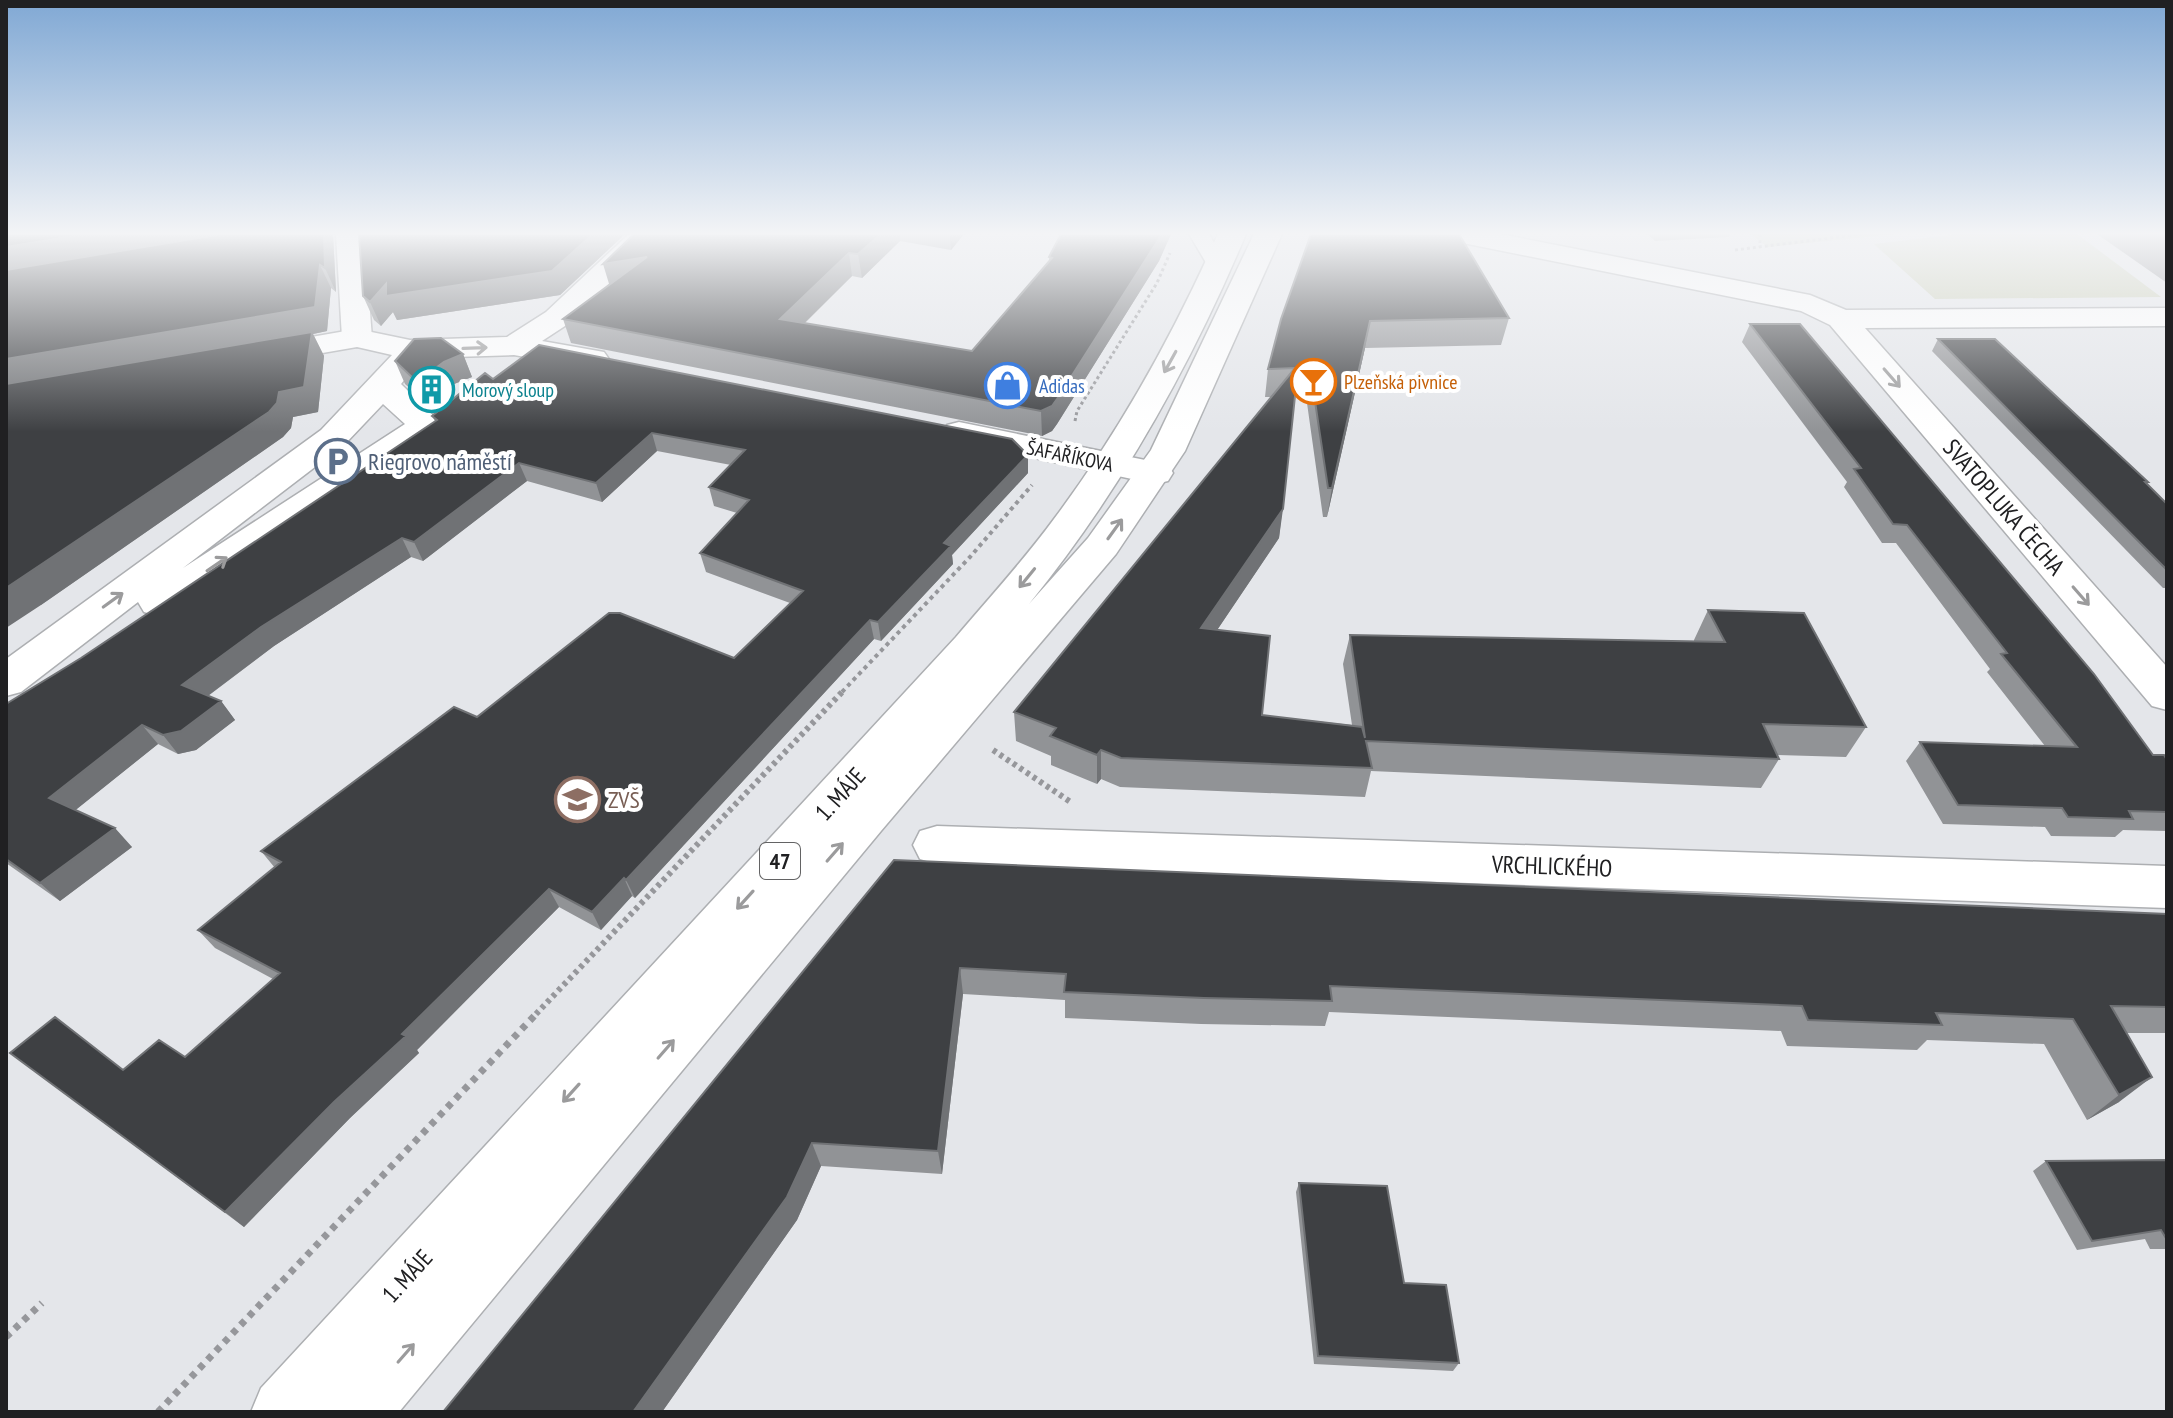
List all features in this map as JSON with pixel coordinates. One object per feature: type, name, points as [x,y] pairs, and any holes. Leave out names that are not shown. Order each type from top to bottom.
[{"type":"street","points":[[354,300],[357,338]]},
{"type":"street","points":[[514,346],[557,318],[576,300]]},
{"type":"street","name":"1. MÁJE","points":[[355,1412],[864,818],[1057,601],[1133,469],[1196,300]]},
{"type":"street","name":"1. MÁJE","points":[[285,1412],[971,647],[1066,529],[1133,469],[1189,408],[1238,300]]},
{"type":"street","points":[[1793,300],[1810,304],[1841,319],[2167,317]]},
{"type":"street","name":"SVATOPLUKA ČECHA","points":[[1841,319],[2167,695]]},
{"type":"street","points":[[223,361],[357,338],[410,349],[514,346],[617,364]]},
{"type":"street","points":[[6,681],[333,437],[404,362],[410,349]]},
{"type":"street","points":[[6,689],[124,626],[438,415],[382,385]]},
{"type":"street","name":"ŠAFAŘÍKOVA","points":[[924,425],[1133,469]]},
{"type":"street","name":"VRCHLICKÉHO","points":[[937,845],[2167,887]]},
{"type":"path","points":[[1073,432],[1077,411],[1146,300]]},
{"type":"path","points":[[158,1412],[970,557],[1042,473]]},
{"type":"path","points":[[993,750],[1086,812]]},
{"type":"path","points":[[6,1337],[42,1303]]},
{"type":"building","points":[[6,300],[316,300],[315,307],[6,359]]},
{"type":"building","points":[[589,300],[800,300],[780,319],[972,351],[1016,300],[1120,300],[1057,399],[1052,406],[1041,411],[563,319]]},
{"type":"building","points":[[1288,300],[1498,300],[1509,318],[1370,321],[1332,488],[1328,488],[1310,368],[1298,368],[1283,509],[1201,628],[1270,636],[1262,715],[1362,727],[1365,738],[1350,635],[1725,642],[1708,610],[1804,613],[1866,727],[1763,724],[1779,759],[1366,741],[1372,768],[1121,758],[1101,750],[1097,755],[1050,736],[1056,728],[1014,712],[1295,368],[1268,369]]},
{"type":"building","points":[[1750,324],[1800,324],[2094,674],[2153,755],[2164,755],[2167,760],[2167,812],[2129,811],[2133,819],[2068,817],[2062,808],[1958,805],[1920,742],[2077,747],[2001,654],[2007,653],[1907,525],[1893,524],[1854,469],[1861,468]]},
{"type":"building","points":[[312,332],[304,387],[279,392],[277,403],[269,412],[6,588],[6,384]]},
{"type":"building","points":[[441,338],[463,354],[444,362],[417,382],[395,361],[414,339]]},
{"type":"building","points":[[1938,339],[1995,339],[2148,482],[2145,482],[2167,504],[2167,570]]},
{"type":"building","points":[[539,345],[1012,439],[1028,455],[944,543],[951,546],[878,622],[870,620],[626,880],[624,878],[592,912],[549,889],[402,1034],[406,1036],[334,1102],[225,1212],[10,1053],[55,1017],[123,1070],[159,1040],[185,1057],[280,973],[198,930],[281,862],[261,851],[454,707],[477,717],[609,613],[620,613],[734,658],[803,591],[700,553],[749,500],[709,487],[745,450],[652,433],[596,483],[519,463],[414,542],[402,538],[261,627],[182,685],[221,701],[181,731],[163,735],[142,725],[49,798],[115,828],[40,883],[6,859],[6,704],[81,658],[437,420],[432,416],[485,373],[493,379]]},
{"type":"building","points":[[894,860],[2167,914],[2167,1007],[2111,1006],[2152,1077],[2119,1095],[2073,1019],[1936,1013],[1942,1025],[1808,1020],[1802,1006],[1330,986],[1332,1001],[1064,992],[1066,974],[960,968],[938,1151],[812,1143],[787,1197],[633,1412],[443,1412]]},
{"type":"building","points":[[2167,1160],[2167,1240],[2161,1230],[2092,1241],[2046,1161]]},
{"type":"building","points":[[1299,1183],[1387,1186],[1404,1283],[1446,1285],[1459,1363],[1318,1356]]},
{"type":"place","name":"Plzeňská pivnice","points":[[1313,382]]},
{"type":"place","name":"Adidas","points":[[1008,386]]},
{"type":"place","name":"Morový sloup","points":[[431,390]]},
{"type":"place","name":"Riegrovo náměstí","points":[[337,461]]},
{"type":"place","name":"ZVŠ","points":[[577,799]]}]
